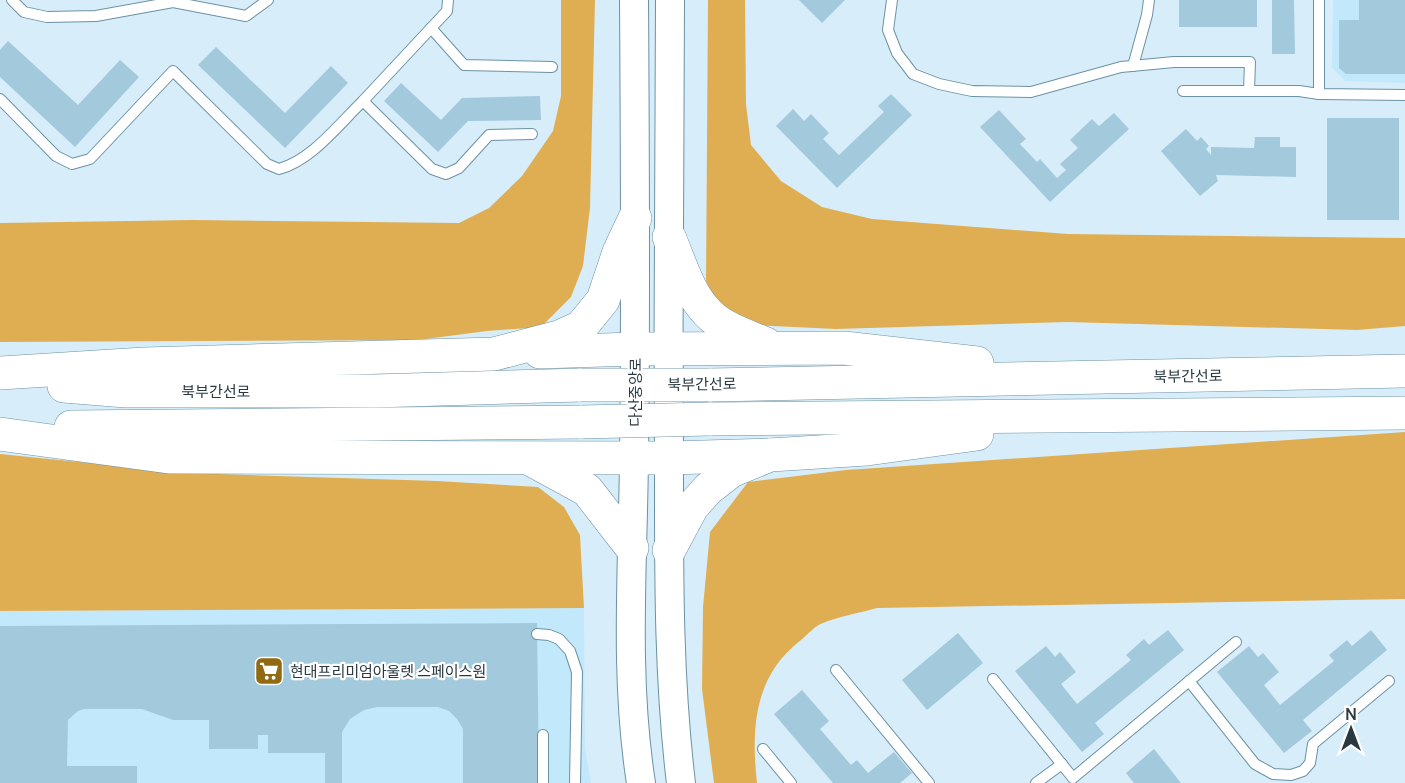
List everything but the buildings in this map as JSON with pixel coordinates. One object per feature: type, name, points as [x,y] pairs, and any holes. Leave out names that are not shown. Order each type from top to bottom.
[{"type":"highway","points":[[494,354],[559,337],[581,327],[603,300],[619,252],[635,218]]},
{"type":"highway","points":[[669,237],[691,289],[708,313],[730,328],[776,348]]},
{"type":"highway","points":[[0,373],[144,364],[635,349],[844,348],[1123,378]]},
{"type":"highway","name":"북부간선로","points":[[0,381],[126,391],[374,391],[581,385],[1123,378],[1400,371]]},
{"type":"highway","points":[[0,429],[254,424],[1401,413]]},
{"type":"highway","points":[[0,434],[169,457],[669,458],[867,449],[1113,415]]},
{"type":"highway","points":[[669,550],[692,507],[708,489],[731,471],[770,455]]},
{"type":"highway","points":[[525,457],[587,490],[632,548]]},
{"type":"street","name":"다산중앙로","points":[[634,0],[635,349],[632,677],[641,783]]},
{"type":"street","points":[[670,0],[669,550],[673,705],[681,783]]},
{"type":"lane","points":[[12,0],[24,12],[47,17],[96,16],[173,2],[246,16],[268,0]]},
{"type":"lane","points":[[0,99],[56,156],[72,164],[90,159],[173,71],[267,164],[279,169],[304,159],[363,100],[447,11],[448,0]]},
{"type":"lane","points":[[892,0],[888,30],[897,53],[913,74],[939,84],[972,91],[1031,92],[1121,67],[1174,62],[1250,62],[1249,91]]},
{"type":"lane","points":[[1133,66],[1149,0]]},
{"type":"lane","points":[[1319,0],[1319,94]]},
{"type":"lane","points":[[431,28],[464,65],[552,68]]},
{"type":"lane","points":[[1183,91],[1299,91],[1319,94],[1405,95]]},
{"type":"lane","points":[[363,100],[432,169],[446,174],[459,168],[489,135],[532,134]]},
{"type":"lane","points":[[537,634],[560,639],[570,651],[577,672],[575,783]]},
{"type":"lane","points":[[993,679],[1073,778],[1236,642]]},
{"type":"lane","points":[[836,670],[929,783]]},
{"type":"lane","points":[[1188,681],[1256,764],[1273,774],[1291,775],[1303,771],[1310,763],[1313,744],[1389,681]]},
{"type":"lane","points":[[543,735],[543,783]]},
{"type":"lane","points":[[763,749],[791,783]]},
{"type":"lane","points":[[1036,783],[1062,764]]},
{"type":"shaded area","points":[[561,0],[595,0],[590,208],[583,266],[571,297],[541,327],[418,340],[0,342],[0,223],[193,220],[459,223],[489,208],[522,176],[553,131],[561,96]]},
{"type":"shaded area","points":[[708,0],[745,0],[746,104],[751,145],[781,181],[822,207],[872,219],[1068,234],[1405,238],[1405,326],[1357,330],[1067,322],[836,329],[754,325],[720,310],[706,281]]},
{"type":"shaded area","points":[[1333,0],[1405,0],[1405,83],[1345,81],[1332,67]]},
{"type":"shaded area","points":[[1405,432],[1405,599],[877,608],[843,616],[814,628],[785,654],[773,670],[759,704],[756,723],[757,783],[714,783],[702,689],[703,607],[710,532],[748,482],[846,470]]},
{"type":"shaded area","points":[[0,454],[187,473],[437,481],[538,487],[564,507],[580,535],[584,608],[0,611]]},
{"type":"shaded area","name":"현대프리미엄아울렛 스페이스원","points":[[584,608],[585,747],[591,783],[0,783],[0,611]]},
{"type":"place","name":"현대프리미엄아울렛 스페이스원","points":[[269,671]]}]
